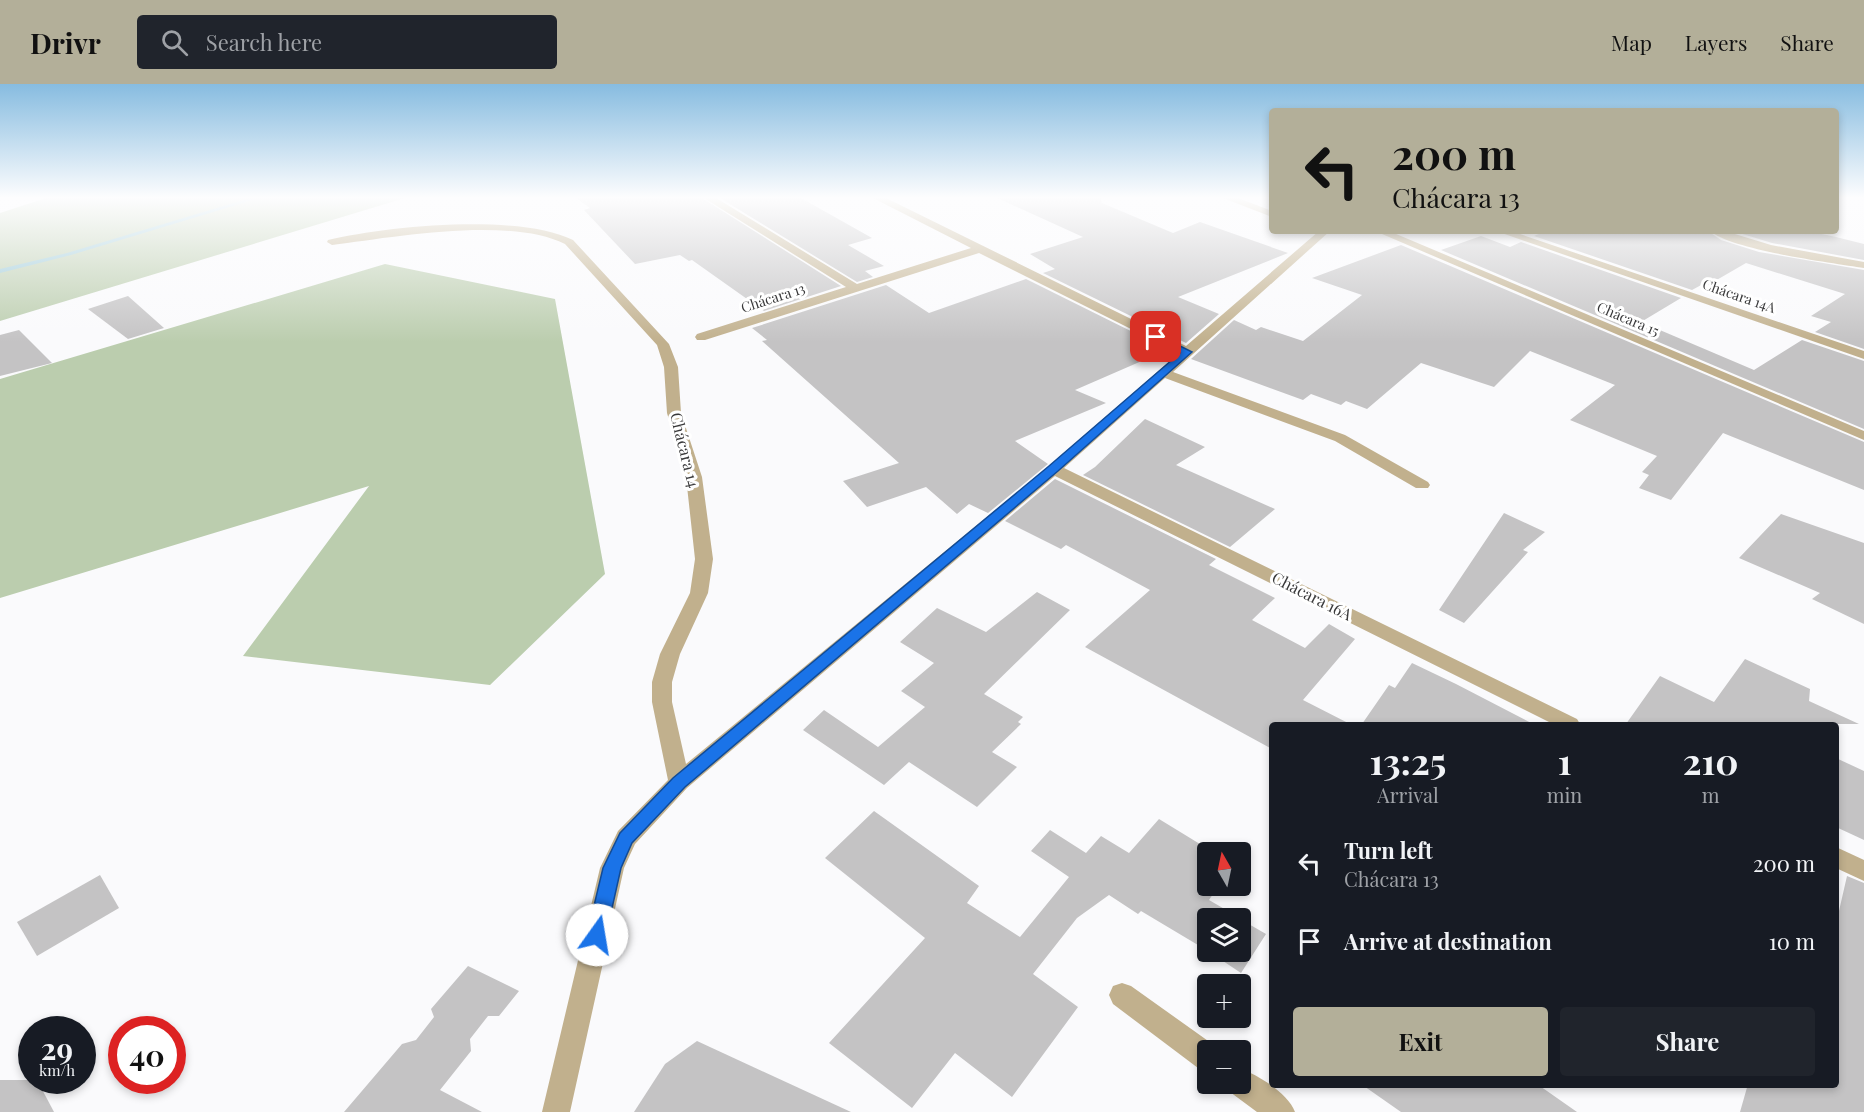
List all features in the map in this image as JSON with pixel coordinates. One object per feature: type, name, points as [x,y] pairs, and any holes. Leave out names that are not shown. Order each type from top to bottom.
[{"type":"street","name":"Chácara 14","points":[[573,246],[663,344],[671,367],[674,413],[694,477],[704,559],[699,593],[670,654],[662,682],[662,702],[679,782]]},
{"type":"street","name":"Chácara 13","points":[[787,246],[855,288]]},
{"type":"street","points":[[974,246],[1187,352]]},
{"type":"street","points":[[556,1112],[612,868],[626,838],[679,782],[1054,469],[1307,246]]},
{"type":"street","name":"Chácara 15","points":[[1415,246],[1864,436]]},
{"type":"street","name":"Chácara 14A","points":[[1545,246],[1864,355]]},
{"type":"street","points":[[1766,246],[1864,265]]},
{"type":"street","name":"Chácara 13","points":[[701,337],[980,249]]},
{"type":"street","points":[[1162,374],[1340,438],[1422,485]]},
{"type":"street","name":"Chácara 16A","points":[[1054,469],[1566,722]]},
{"type":"street","points":[[1839,858],[1864,871]]},
{"type":"street","points":[[1122,995],[1197,1050]]},
{"type":"street","points":[[1251,1090],[1281,1112]]},
{"type":"green space","points":[[0,246],[247,246],[0,321]]},
{"type":"green space","points":[[385,264],[555,299],[605,574],[490,685],[243,656],[369,486],[0,598],[0,379]]},
{"type":"building","points":[[618,246],[778,246],[841,286],[764,311],[692,260],[689,261],[680,255],[635,264]]},
{"type":"building","points":[[798,246],[850,246],[884,266],[865,271],[873,277],[857,282]]},
{"type":"building","points":[[1055,246],[1268,246],[1288,253],[1178,297],[1219,314],[1186,343],[1043,273],[1055,269],[1030,254]]},
{"type":"building","points":[[1403,246],[1864,442],[1864,490],[1723,433],[1671,500],[1639,488],[1649,475],[1642,472],[1657,456],[1570,420],[1615,385],[1530,351],[1494,387],[1421,363],[1367,409],[1346,401],[1341,405],[1311,394],[1303,400],[1191,359],[1234,320],[1256,330],[1261,327],[1303,341],[1362,295],[1312,278]]},
{"type":"building","points":[[1453,246],[1532,246],[1681,298],[1641,322],[1754,370],[1802,340],[1864,361],[1864,429],[1441,250]]},
{"type":"building","points":[[1563,246],[1740,246],[1759,252],[1864,270],[1864,349],[1815,332],[1831,322],[1811,316],[1845,294],[1746,263],[1708,285],[1703,284],[1692,290]]},
{"type":"building","points":[[1788,246],[1864,246],[1864,260]]},
{"type":"building","points":[[1026,279],[1173,352],[1167,350],[1075,390],[1106,403],[1015,441],[1048,464],[988,513],[969,504],[957,514],[926,487],[867,507],[843,481],[899,463],[762,341],[767,340],[752,328],[886,285],[929,313]]},
{"type":"building","points":[[128,296],[164,328],[128,339],[88,309]]},
{"type":"building","points":[[19,330],[52,363],[0,376],[0,335]]},
{"type":"building","points":[[1145,419],[1205,447],[1176,465],[1275,509],[1230,547],[1083,475],[1095,467]]},
{"type":"building","points":[[1055,479],[1216,559],[1209,565],[1275,598],[1252,620],[1305,648],[1329,624],[1355,639],[1303,700],[1346,722],[1269,722],[1269,747],[1085,647],[1150,590],[1066,545],[1061,549],[1005,521]]},
{"type":"building","points":[[1504,513],[1545,532],[1523,550],[1528,552],[1464,623],[1439,610]]},
{"type":"building","points":[[1781,514],[1864,543],[1864,624],[1812,599],[1820,593],[1739,558]]},
{"type":"building","points":[[1037,592],[1070,610],[984,694],[1023,717],[1018,722],[1021,724],[992,752],[1017,767],[977,807],[909,762],[884,785],[803,730],[824,710],[878,747],[925,707],[901,691],[934,663],[900,642],[937,608],[986,632]]},
{"type":"building","points":[[1745,659],[1810,689],[1809,701],[1859,724],[1839,724],[1839,722],[1627,722],[1660,676],[1714,702]]},
{"type":"building","points":[[1412,663],[1529,722],[1363,722],[1389,685],[1395,688]]},
{"type":"building","points":[[1839,759],[1864,771],[1864,840],[1839,828]]},
{"type":"building","points":[[874,811],[979,886],[967,903],[1020,937],[1069,877],[1031,851],[1050,830],[1086,853],[1101,836],[1129,853],[1159,819],[1197,842],[1197,896],[1212,896],[1209,900],[1223,908],[1197,908],[1197,944],[1141,911],[1138,914],[1109,895],[1077,918],[1033,974],[1078,1007],[1012,1097],[955,1053],[912,1108],[829,1043],[925,938],[825,858]]},
{"type":"building","points":[[100,875],[119,908],[37,956],[17,922]]},
{"type":"building","points":[[1847,876],[1864,883],[1864,1112],[1740,1112],[1747,1088],[1839,1088],[1839,911]]},
{"type":"building","points":[[1251,925],[1266,934],[1251,957]]},
{"type":"building","points":[[1224,962],[1248,962],[1241,973]]},
{"type":"building","points":[[468,966],[519,991],[499,1016],[488,1016],[470,1039],[471,1051],[440,1090],[482,1112],[344,1112],[402,1044],[416,1040],[434,1017],[431,1009]]},
{"type":"building","points":[[697,1041],[851,1112],[634,1112],[665,1064]]},
{"type":"building","points":[[0,1080],[18,1080],[18,1094],[44,1094],[54,1112],[0,1112]]},
{"type":"building","points":[[1367,1088],[1543,1088],[1577,1112],[1401,1112]]},
{"type":"waterway","points":[[0,271],[96,246]]},
{"type":"route","points":[[597,935],[612,868],[626,838],[679,782],[1054,469],[1187,352],[1156,337]]}]
